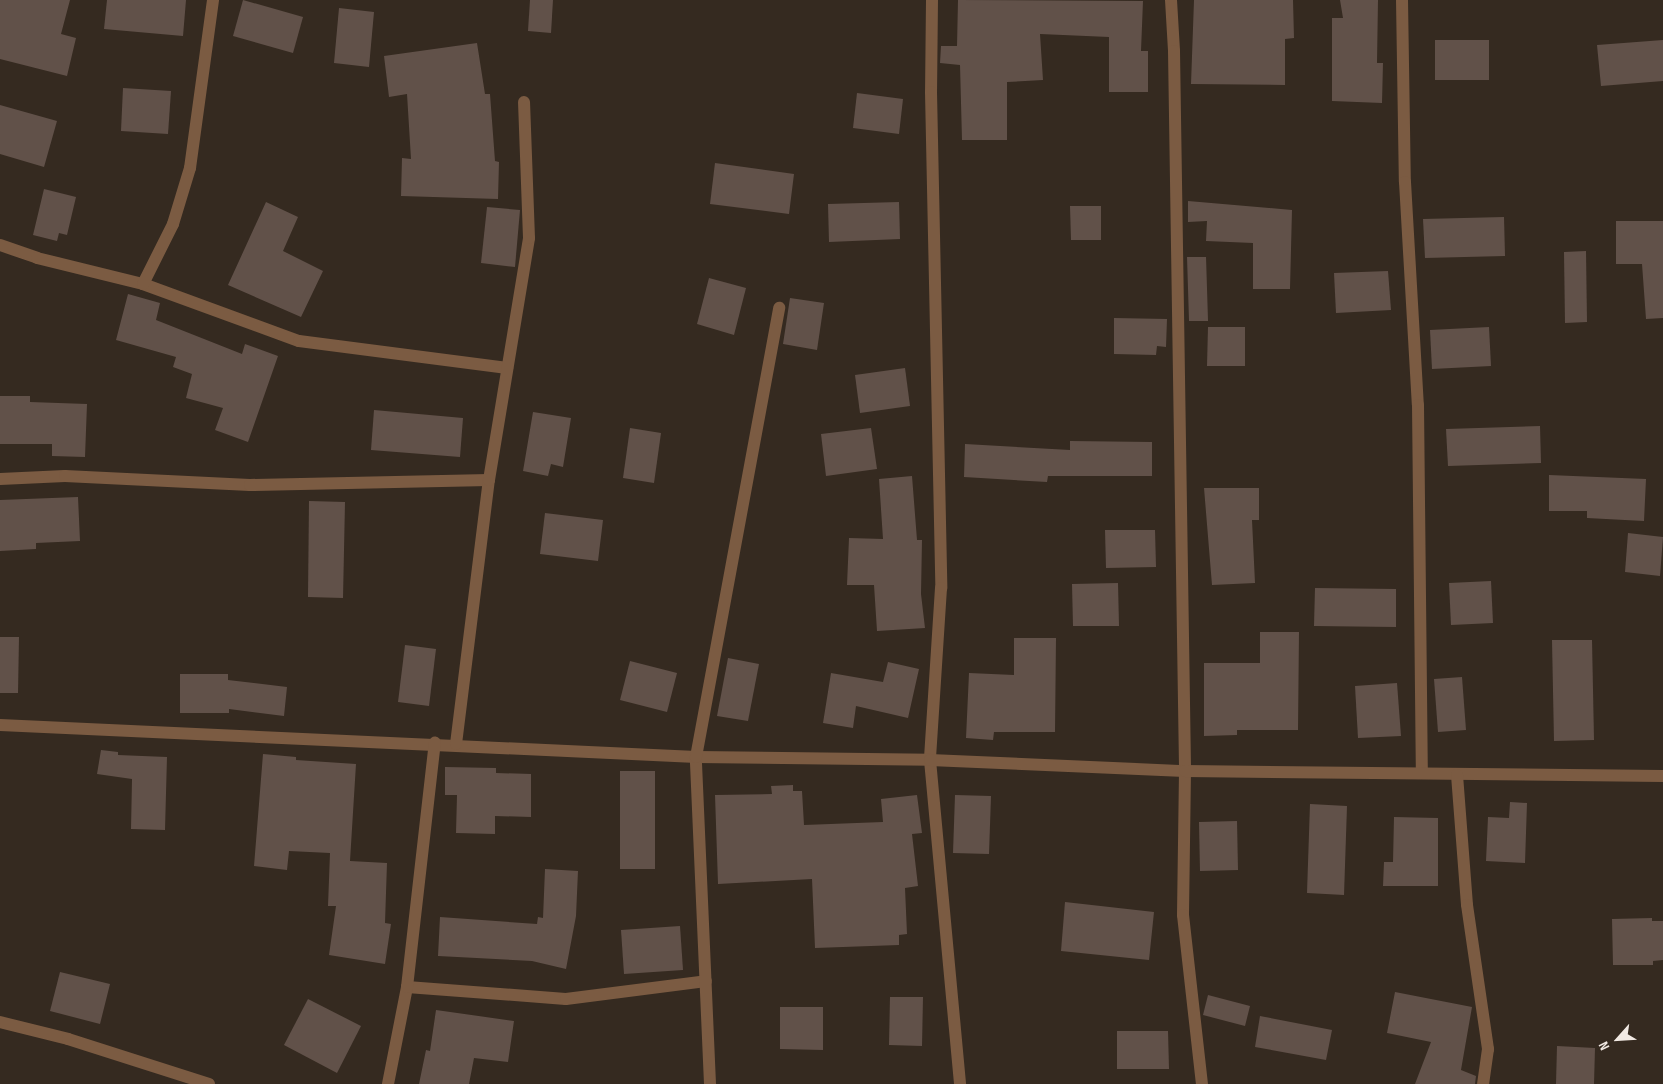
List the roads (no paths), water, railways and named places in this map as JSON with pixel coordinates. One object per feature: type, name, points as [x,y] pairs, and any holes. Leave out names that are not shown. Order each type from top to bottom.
[{"type":"street","points":[[143,284],[173,224],[190,168],[213,0]]},
{"type":"street","points":[[932,0],[930,92],[941,588],[930,760],[960,1084]]},
{"type":"street","points":[[1171,0],[1185,770],[1183,915],[1202,1084]]},
{"type":"street","points":[[1402,0],[1405,182],[1418,405],[1422,772]]},
{"type":"street","points":[[456,744],[489,480],[529,238],[524,102]]},
{"type":"street","points":[[0,245],[37,258],[143,284],[298,341],[507,368]]},
{"type":"street","points":[[710,1084],[696,757],[779,308]]},
{"type":"street","points":[[0,479],[65,476],[250,485],[489,480]]},
{"type":"street","points":[[0,725],[456,744],[696,757],[930,760],[1185,770],[1422,772],[1457,775],[1663,776]]},
{"type":"street","points":[[388,1084],[407,987],[434,743]]},
{"type":"street","points":[[1457,775],[1467,905],[1488,1049],[1483,1084]]},
{"type":"street","points":[[407,987],[487,991],[566,999],[706,981]]},
{"type":"street","points":[[0,1022],[68,1039],[208,1084]]}]
